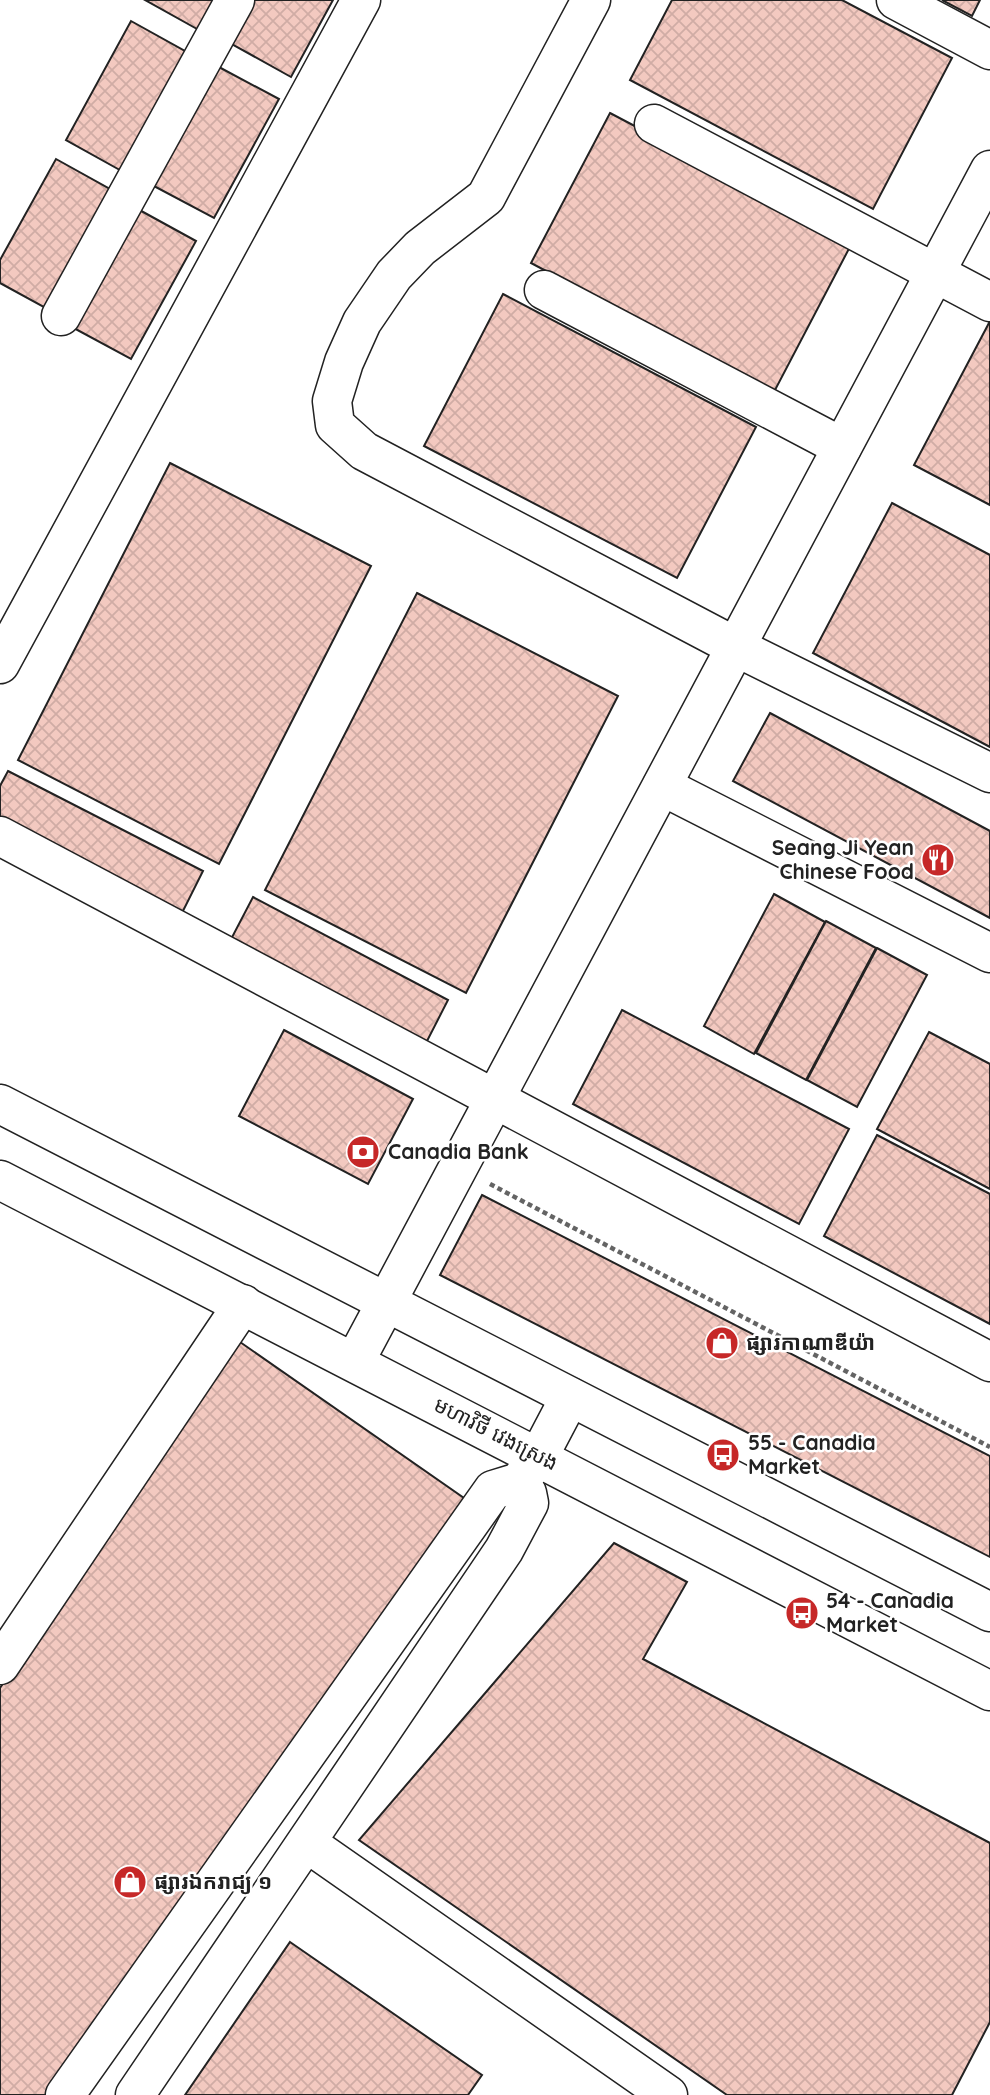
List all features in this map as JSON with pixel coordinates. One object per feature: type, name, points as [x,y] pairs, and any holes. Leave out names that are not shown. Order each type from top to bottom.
[{"type":"main road","points":[[61,316],[235,0]]},
{"type":"main road","points":[[0,664],[362,0]]},
{"type":"main road","points":[[591,0],[486,197],[420,247],[394,275],[362,322],[344,362],[332,401],[335,425],[364,451],[736,647],[990,773]]},
{"type":"main road","points":[[896,0],[990,50]]},
{"type":"main road","points":[[654,124],[990,302]]},
{"type":"main road","points":[[355,1361],[990,170]]},
{"type":"main road","points":[[544,290],[842,447]]},
{"type":"main road","points":[[662,786],[990,953]]},
{"type":"main road","points":[[0,836],[990,1362]]},
{"type":"main road","points":[[0,1104],[989,1609]]},
{"type":"main road","name":"មហាវិថី វេងស្រេង","points":[[0,1180],[355,1361],[529,1469],[990,1691]]},
{"type":"main road","points":[[0,1665],[243,1304]]},
{"type":"main road","points":[[135,2095],[504,1550],[529,1503],[529,1469],[570,1397]]},
{"type":"main road","points":[[65,2095],[493,1490],[529,1469]]},
{"type":"main road","points":[[307,1843],[668,2095]]},
{"type":"path","points":[[459,1167],[990,1447]]},
{"type":"building","points":[[145,0],[224,0],[206,34]]},
{"type":"building","points":[[253,0],[333,0],[291,77],[230,43]]},
{"type":"building","points":[[672,0],[842,0],[952,58],[873,209],[630,80]]},
{"type":"building","points":[[942,0],[980,0],[972,16]]},
{"type":"building","points":[[131,21],[192,55],[127,174],[66,140]]},
{"type":"building","points":[[217,66],[279,99],[214,218],[152,185]]},
{"type":"building","points":[[610,113],[853,241],[774,392],[531,263]]},
{"type":"building","points":[[56,159],[117,193],[51,311],[0,283],[0,260]]},
{"type":"building","points":[[134,207],[196,241],[131,359],[70,326]]},
{"type":"building","points":[[503,294],[756,427],[677,578],[424,446]]},
{"type":"building","points":[[990,321],[990,505],[914,465]]},
{"type":"building","points":[[170,463],[371,566],[219,864],[18,760]]},
{"type":"building","points":[[892,503],[990,555],[990,747],[813,653]]},
{"type":"building","points":[[417,593],[618,696],[466,993],[265,890]]},
{"type":"building","points":[[770,713],[990,831],[990,918],[733,781]]},
{"type":"building","points":[[8,771],[203,871],[180,917],[0,825],[0,786]]},
{"type":"building","points":[[774,894],[825,922],[754,1054],[704,1026]]},
{"type":"building","points":[[253,897],[448,1000],[425,1045],[229,943]]},
{"type":"building","points":[[826,921],[876,948],[806,1080],[756,1053]]},
{"type":"building","points":[[877,948],[927,975],[857,1107],[807,1080]]},
{"type":"building","points":[[622,1010],[849,1129],[799,1224],[573,1104]]},
{"type":"building","points":[[284,1030],[413,1099],[368,1184],[239,1116]]},
{"type":"building","points":[[929,1032],[990,1064],[990,1189],[877,1129]]},
{"type":"building","points":[[877,1135],[990,1194],[990,1324],[824,1236]]},
{"type":"building","points":[[482,1195],[990,1456],[990,1557],[440,1275]]},
{"type":"building","name":"ផ្សារឯករាជ្យ ១","points":[[240,1342],[474,1505],[58,2095],[0,2095],[0,1688]]},
{"type":"building","points":[[614,1543],[687,1582],[643,1659],[990,1843],[990,2022],[952,2095],[727,2095],[359,1840]]},
{"type":"building","points":[[290,1942],[482,2075],[468,2095],[185,2095]]},
{"type":"place","name":"Seang Ji Yean Chinese Food","points":[[938,860]]},
{"type":"place","name":"Canadia Bank","points":[[363,1152]]},
{"type":"place","name":"ផ្សារកាណាឌីយ៉ា","points":[[722,1343]]},
{"type":"place","name":"55 - Canadia Market","points":[[723,1455]]},
{"type":"place","name":"54 - Canadia Market","points":[[802,1613]]},
{"type":"place","name":"ផ្សារឯករាជ្យ ១","points":[[130,1882]]}]
